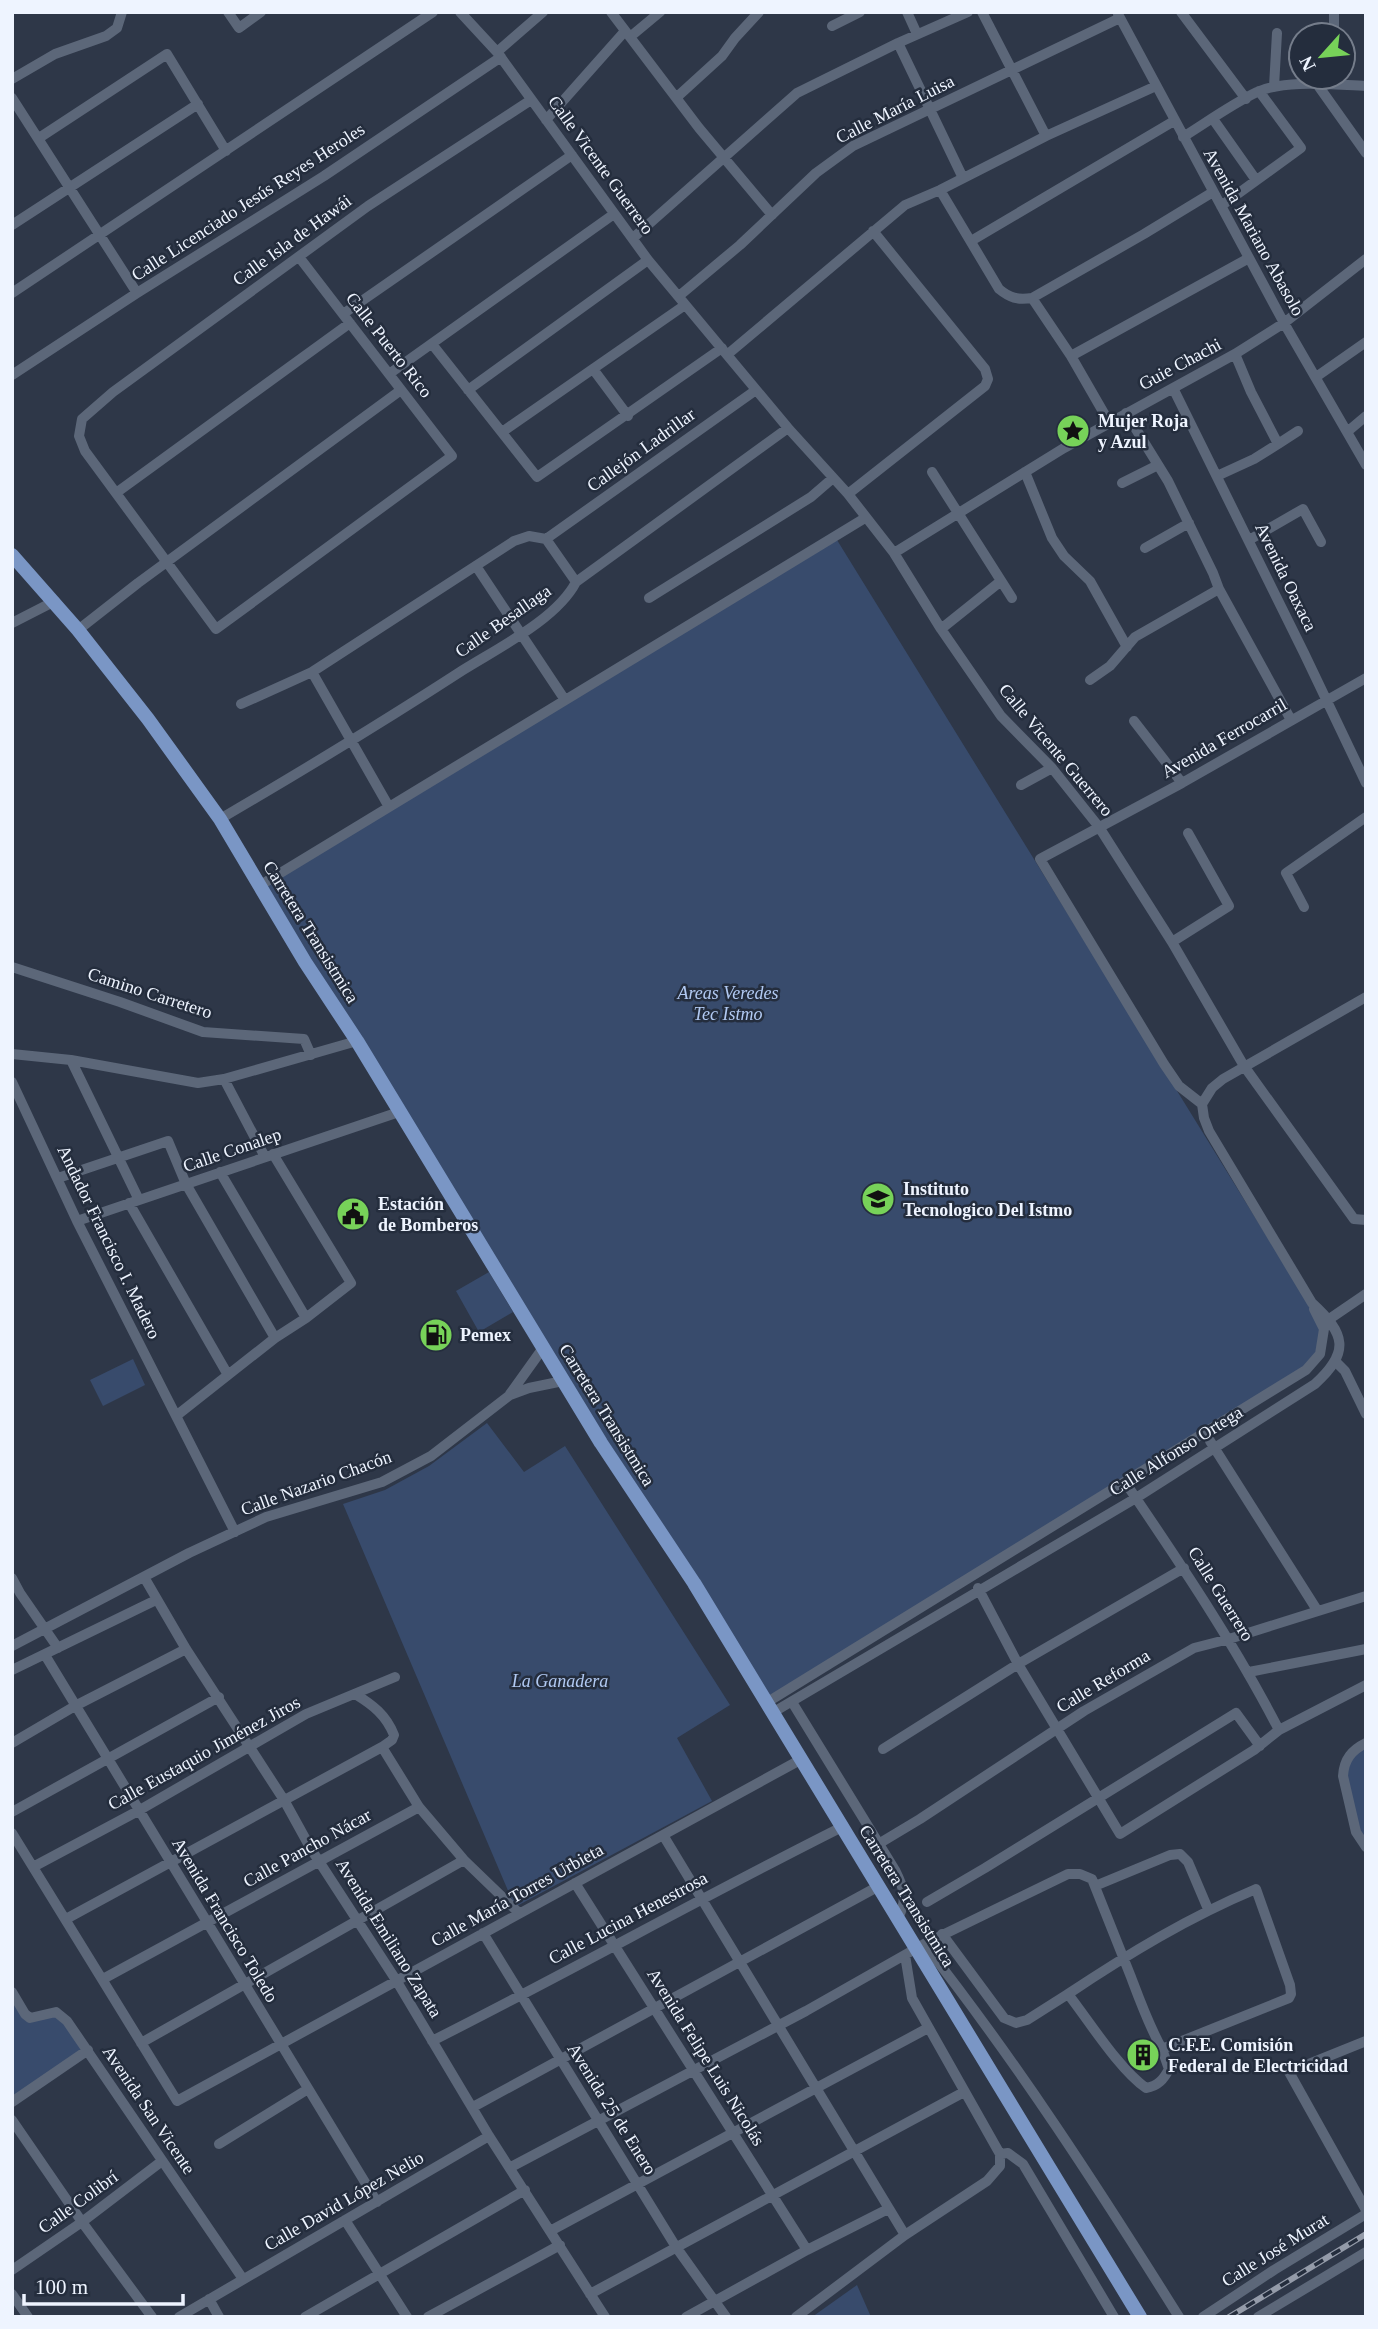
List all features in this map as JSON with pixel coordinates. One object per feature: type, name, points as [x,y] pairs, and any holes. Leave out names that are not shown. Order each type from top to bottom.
[{"type":"main road","name":"Carretera Transistmica","points":[[12,555],[78,630],[148,719],[220,819],[258,886],[357,1041],[630,1489],[694,1583],[1140,2317]]},
{"type":"street","points":[[12,79],[55,54],[106,36],[117,28],[122,12]]},
{"type":"street","points":[[228,12],[239,28],[261,12]]},
{"type":"street","points":[[12,293],[433,12]]},
{"type":"street","name":"Calle Vicente Guerrero","points":[[460,12],[499,55],[648,260],[788,428],[848,494],[894,554],[941,629],[1001,716],[1052,768],[1099,828],[1172,942],[1244,1066],[1354,1219],[1366,1220]]},
{"type":"street","name":"Calle Licenciado Jesús Reyes Heroles","points":[[12,375],[324,176],[499,55],[543,12]]},
{"type":"street","points":[[611,12],[772,215]]},
{"type":"street","points":[[547,120],[628,34],[660,12]]},
{"type":"street","points":[[677,97],[722,56],[759,12]]},
{"type":"street","points":[[832,26],[860,12]]},
{"type":"street","points":[[907,12],[917,34]]},
{"type":"street","points":[[634,238],[797,93],[968,12]]},
{"type":"street","points":[[982,12],[1046,136]]},
{"type":"street","points":[[1181,12],[1246,99]]},
{"type":"street","name":"Calle María Luisa","points":[[502,432],[593,369],[682,300],[816,173],[853,146],[1119,15]]},
{"type":"street","name":"Avenida Mariano Abasolo","points":[[1119,15],[1284,323],[1366,465]]},
{"type":"street","points":[[1274,87],[1277,33]]},
{"type":"street","points":[[898,43],[963,178]]},
{"type":"street","points":[[39,138],[167,54],[226,151]]},
{"type":"street","points":[[432,344],[537,477],[725,351],[905,205],[1156,86]]},
{"type":"street","points":[[1183,137],[1259,91],[1287,86]]},
{"type":"street","points":[[1221,206],[1301,148],[1259,91]]},
{"type":"street","points":[[1322,91],[1366,153]]},
{"type":"street","points":[[12,98],[137,293]]},
{"type":"street","name":"Calle Isla de Hawái","points":[[116,493],[85,451],[79,436],[82,419],[113,393],[368,206],[531,100]]},
{"type":"street","points":[[12,225],[198,104]]},
{"type":"street","points":[[1213,119],[1256,180]]},
{"type":"street","points":[[971,242],[1174,121]]},
{"type":"street","points":[[166,562],[116,493],[346,319],[572,155]]},
{"type":"street","points":[[940,190],[999,289],[1010,298],[1019,300],[1032,298],[1213,192]]},
{"type":"street","points":[[389,374],[614,215]]},
{"type":"street","points":[[848,494],[985,386],[988,379],[985,369],[873,231]]},
{"type":"street","name":"Calle Puerto Rico","points":[[166,562],[216,629],[452,456],[299,257]]},
{"type":"street","points":[[1071,356],[1249,258]]},
{"type":"street","points":[[468,390],[648,260]]},
{"type":"street","name":"Guie Chachi","points":[[894,554],[1109,422],[1235,354],[1284,323],[1365,261]]},
{"type":"street","points":[[1032,298],[1071,356],[1109,422]]},
{"type":"street","points":[[1316,377],[1366,342]]},
{"type":"street","points":[[1235,354],[1278,444]]},
{"type":"street","points":[[593,369],[628,415]]},
{"type":"street","name":"Avenida Oaxaca","points":[[1173,388],[1366,783]]},
{"type":"street","points":[[78,630],[401,390]]},
{"type":"street","name":"Callejón Ladrillar","points":[[546,539],[756,390]]},
{"type":"street","points":[[1126,413],[1158,465],[1189,523],[1219,589],[1291,720]]},
{"type":"street","points":[[1347,432],[1366,416]]},
{"type":"street","name":"Calle Besallaga","points":[[220,819],[351,743],[521,633],[553,610],[570,594],[576,582],[788,428]]},
{"type":"street","points":[[1217,476],[1254,458],[1298,431]]},
{"type":"street","points":[[1122,483],[1158,465]]},
{"type":"street","points":[[932,472],[1012,598]]},
{"type":"street","points":[[1025,472],[1052,538],[1065,556],[1090,581],[1127,647]]},
{"type":"street","points":[[649,598],[811,497],[833,478]]},
{"type":"street","points":[[1248,540],[1303,509],[1321,541]]},
{"type":"street","points":[[258,886],[865,518]]},
{"type":"street","points":[[1145,548],[1189,523]]},
{"type":"street","points":[[242,704],[312,672],[514,541],[529,536],[546,539],[576,582]]},
{"type":"street","points":[[476,566],[565,700]]},
{"type":"street","points":[[941,629],[1001,582]]},
{"type":"street","points":[[1090,680],[1110,666],[1135,638],[1219,589]]},
{"type":"street","points":[[12,624],[55,601]]},
{"type":"street","points":[[312,672],[389,807]]},
{"type":"street","name":"Avenida Ferrocarril","points":[[1202,1104],[1179,1086],[1164,1064],[1040,859],[1182,783],[1366,678]]},
{"type":"street","points":[[1134,721],[1182,783]]},
{"type":"street","points":[[1021,785],[1052,768]]},
{"type":"street","points":[[1304,907],[1286,873],[1366,817]]},
{"type":"street","points":[[1172,942],[1229,906],[1188,833]]},
{"type":"street","name":"Camino Carretero","points":[[12,967],[203,1032],[304,1039],[311,1055]]},
{"type":"street","points":[[1366,997],[1244,1066],[1212,1088],[1202,1104],[1209,1131],[1312,1303],[1338,1333],[1339,1353],[1335,1361],[1345,1371],[1366,1414]]},
{"type":"street","points":[[12,1054],[71,1060],[198,1083],[224,1079],[357,1041]]},
{"type":"street","points":[[71,1060],[120,1158],[134,1202],[228,1375]]},
{"type":"street","points":[[176,1416],[275,1338],[351,1283],[269,1156],[224,1079]]},
{"type":"street","name":"Andador Francisco I. Madero","points":[[12,1082],[17,1102],[58,1178],[77,1221],[235,1532]]},
{"type":"street","name":"Calle Conalep","points":[[77,1221],[399,1112]]},
{"type":"street","points":[[58,1178],[168,1141],[186,1184],[275,1338]]},
{"type":"street","points":[[220,1172],[306,1318]]},
{"type":"street","points":[[769,1708],[972,1577],[1306,1370],[1320,1354],[1326,1322],[1366,1294]]},
{"type":"street","name":"Calle Nazario Chacón","points":[[12,1646],[189,1553],[266,1517],[382,1482],[431,1456],[510,1395],[543,1348]]},
{"type":"street","name":"Calle Alfonso Ortega","points":[[769,1708],[792,1702],[1136,1498],[1315,1384],[1332,1368],[1335,1361]]},
{"type":"street","name":"Calle Nazario Chacón","points":[[510,1395],[563,1381]]},
{"type":"street","points":[[1206,1432],[1213,1448],[1317,1610]]},
{"type":"street","name":"Calle Guerrero","points":[[1125,1482],[1229,1639],[1279,1730]]},
{"type":"street","points":[[883,1749],[1018,1664],[1184,1568]]},
{"type":"street","name":"Avenida Emiliano Zapata","points":[[144,1577],[186,1649],[219,1697],[396,1980],[489,2136],[605,2317]]},
{"type":"street","points":[[972,1577],[1018,1664],[1120,1833],[1260,1746],[1279,1730],[1366,1685]]},
{"type":"street","points":[[12,1578],[16,1594],[58,1648]]},
{"type":"street","name":"Calle Reforma","points":[[880,1843],[1058,1728],[1194,1648],[1366,1595]]},
{"type":"street","points":[[12,1670],[156,1600]]},
{"type":"street","points":[[12,1743],[75,1706],[186,1649]]},
{"type":"street","points":[[1249,1672],[1366,1649]]},
{"type":"street","name":"Avenida Francisco Toledo","points":[[45,1655],[377,2202]]},
{"type":"street","name":"Calle Eustaquio Jiménez Jiros","points":[[33,1867],[138,1811],[306,1714],[395,1677]]},
{"type":"street","points":[[66,1919],[392,1740],[394,1735],[389,1722],[373,1706],[355,1694]]},
{"type":"street","points":[[12,1812],[219,1697]]},
{"type":"street","points":[[792,1702],[880,1843],[902,1885],[905,1906],[898,1918]]},
{"type":"street","points":[[927,1902],[1236,1713],[1260,1746]]},
{"type":"street","points":[[1366,1743],[1353,1749],[1343,1767],[1356,1832],[1366,1847]]},
{"type":"street","points":[[382,1747],[418,1807],[464,1860],[519,1913]]},
{"type":"street","name":"Calle María Torres Urbieta","points":[[141,2043],[177,2101],[800,1760]]},
{"type":"street","name":"Calle Pancho Nácar","points":[[103,1979],[418,1807]]},
{"type":"street","name":"Calle Lucina Henestrosa","points":[[432,2041],[522,1996],[701,1898],[842,1827]]},
{"type":"street","points":[[12,1833],[141,2043],[464,1860]]},
{"type":"street","points":[[663,1835],[905,2235]]},
{"type":"street","points":[[1095,1886],[1170,1855],[1180,1854],[1188,1862],[1208,1909]]},
{"type":"street","points":[[510,2167],[779,2026],[942,1934],[1068,1874],[1080,1874],[1092,1879],[1162,2049],[1169,2069],[1154,2087],[1146,2088],[1139,2083],[1068,1994]]},
{"type":"street","name":"Avenida Felipe Luis Nicolás","points":[[575,1883],[807,2250]]},
{"type":"street","points":[[473,2107],[879,1886]]},
{"type":"street","points":[[942,1934],[1004,2018],[1016,2023],[1027,2020],[1123,1957],[1208,1909],[1256,1889],[1290,1985],[1289,1998],[1162,2049]]},
{"type":"street","name":"Avenida 25 de Enero","points":[[483,1933],[676,2246],[726,2317]]},
{"type":"street","points":[[796,2317],[905,2235],[987,2181],[1000,2166],[1000,2154],[912,1998],[915,1949]]},
{"type":"street","points":[[915,1949],[980,2015],[1179,2317]]},
{"type":"street","name":"Avenida San Vicente","points":[[12,1992],[30,2018],[56,2012],[67,2021],[243,2279]]},
{"type":"street","points":[[551,2230],[928,2028]]},
{"type":"street","points":[[1366,2041],[1289,2072],[1366,2212]]},
{"type":"street","points":[[12,2102],[88,2050]]},
{"type":"street","points":[[219,2144],[308,2089]]},
{"type":"street","points":[[590,2294],[964,2092]]},
{"type":"street","points":[[12,2120],[152,2317]]},
{"type":"street","name":"Calle David López Nelio","points":[[179,2317],[489,2136]]},
{"type":"street","points":[[1000,2154],[1008,2153],[1023,2164],[1114,2317]]},
{"type":"street","name":"Calle Colibrí","points":[[12,2270],[82,2222],[162,2161]]},
{"type":"street","points":[[305,2317],[525,2190]]},
{"type":"street","points":[[686,2317],[888,2209]]},
{"type":"street","name":"Calle José Murat","points":[[1203,2317],[1366,2212]]},
{"type":"street","points":[[345,2220],[407,2317]]},
{"type":"street","points":[[428,2317],[560,2245]]},
{"type":"street","points":[[1258,2317],[1366,2252]]},
{"type":"street","points":[[12,2294],[28,2317]]},
{"type":"street","points":[[209,2299],[219,2317]]},
{"type":"green space","name":"Areas Veredes Tec Istmo","points":[[837,540],[1324,1329],[1320,1354],[1306,1370],[766,1703],[259,886]]},
{"type":"green space","points":[[489,1272],[513,1312],[479,1332],[456,1291]]},
{"type":"green space","points":[[133,1359],[145,1385],[103,1406],[90,1380]]},
{"type":"green space","name":"La Ganadera","points":[[487,1423],[524,1472],[565,1446],[730,1705],[677,1738],[712,1801],[515,1907],[343,1504],[385,1490],[429,1466]]},
{"type":"green space","points":[[1366,1744],[1366,1846],[1343,1784],[1351,1756]]},
{"type":"green space","points":[[12,1991],[30,2017],[56,2012],[88,2050],[12,2102]]},
{"type":"green space","points":[[857,2285],[871,2317],[812,2317]]},
{"type":"railway","points":[[1229,2317],[1366,2234]]},
{"type":"place","name":"Mujer Roja y Azul","points":[[1073,431]]},
{"type":"place","name":"Instituto Tecnologico Del Istmo","points":[[878,1199]]},
{"type":"place","name":"Estación de Bomberos","points":[[353,1214]]},
{"type":"place","name":"Pemex","points":[[436,1335]]},
{"type":"place","name":"C.F.E. Comisión Federal de Electricidad","points":[[1143,2055]]}]
